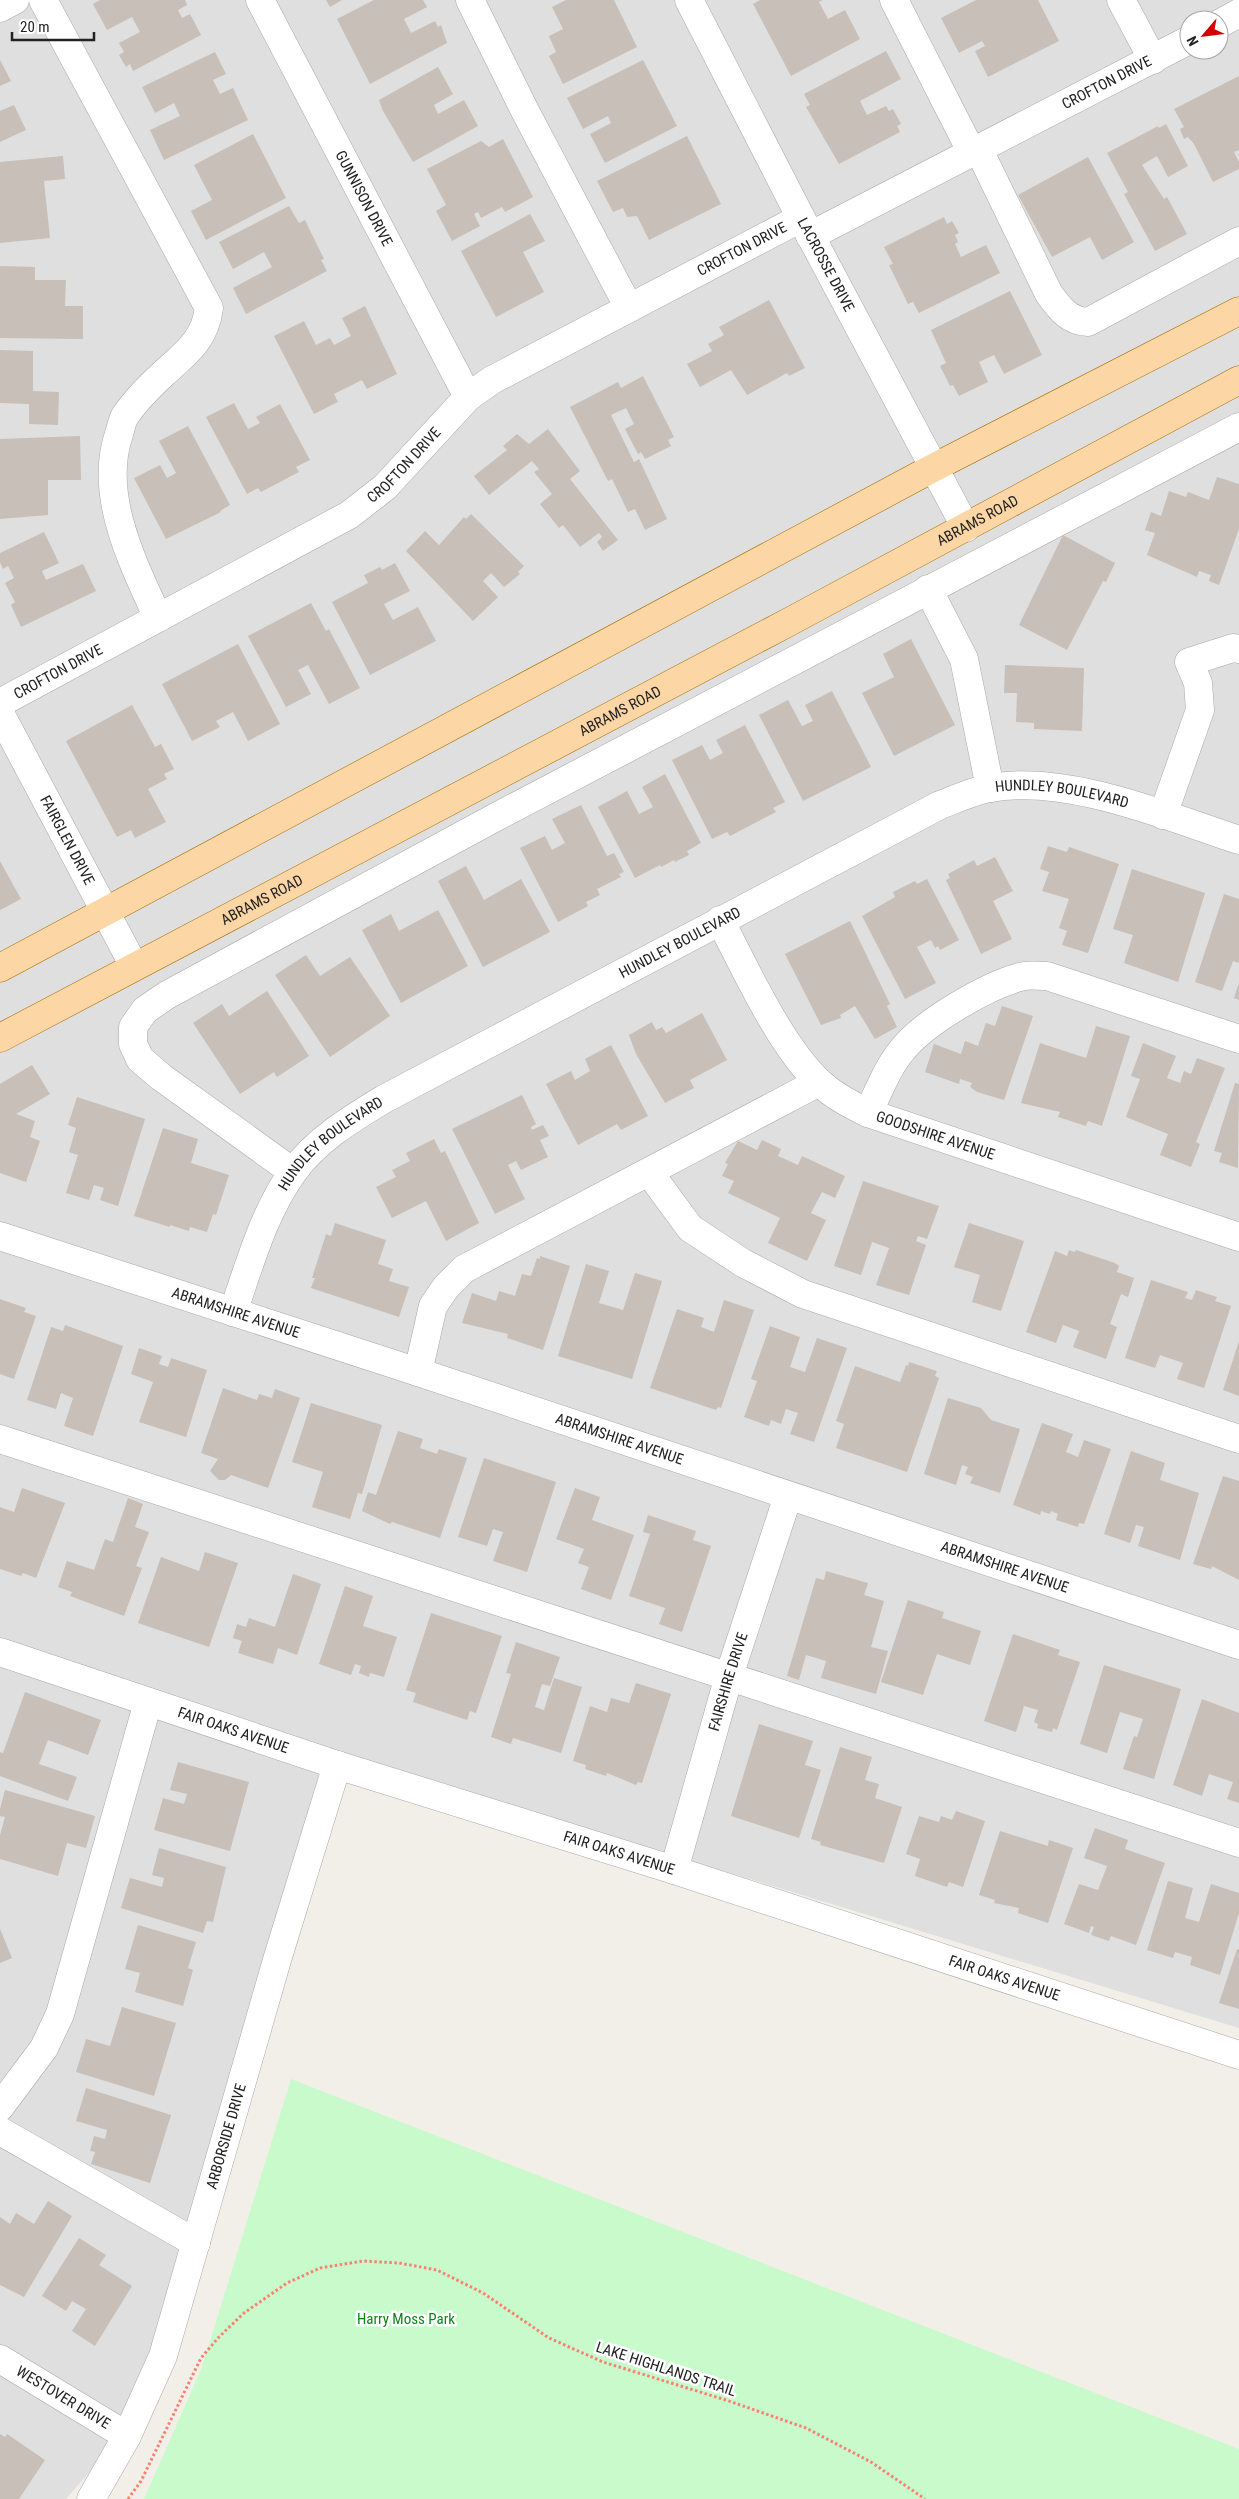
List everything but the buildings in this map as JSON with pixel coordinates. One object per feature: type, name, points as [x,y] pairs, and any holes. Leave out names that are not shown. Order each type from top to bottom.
[{"type":"main road","points":[[0,968],[933,468],[1239,311]]},
{"type":"main road","name":"ABRAMS ROAD","points":[[0,1038],[966,528],[1239,380]]},
{"type":"street","points":[[0,8],[15,0]]},
{"type":"street","points":[[43,0],[209,308],[208,324],[196,344],[151,386],[124,417],[113,451],[114,503],[138,574],[158,618]]},
{"type":"street","name":"GUNNISON DRIVE","points":[[260,0],[468,396]]},
{"type":"street","points":[[470,0],[525,111],[629,308]]},
{"type":"street","name":"LACROSSE DRIVE","points":[[689,0],[806,227],[966,528]]},
{"type":"street","points":[[894,0],[1049,294],[1064,313],[1076,321],[1088,322],[1239,241]]},
{"type":"street","points":[[1121,0],[1153,60]]},
{"type":"street","name":"CROFTON DRIVE","points":[[0,703],[349,515],[385,487],[468,396],[492,380],[629,308],[975,152],[1179,46]]},
{"type":"street","points":[[293,1172],[161,1077],[140,1059],[133,1044],[133,1027],[145,1010],[166,995],[488,821],[1239,427]]},
{"type":"street","points":[[928,589],[964,658],[990,788]]},
{"type":"street","points":[[1163,815],[1200,710],[1198,683],[1189,662],[1234,648],[1239,649]]},
{"type":"street","name":"FAIRGLEN DRIVE","points":[[0,713],[134,966]]},
{"type":"street","name":"HUNDLEY BOULEVARD","points":[[233,1312],[266,1219],[293,1172],[344,1124],[384,1099],[940,805],[990,788],[1028,785],[1081,791],[1239,840]]},
{"type":"street","name":"GOODSHIRE AVENUE","points":[[720,920],[752,982],[792,1050],[819,1082],[846,1103],[868,1113],[1239,1237]]},
{"type":"street","points":[[868,1113],[890,1067],[920,1031],[948,1012],[999,985],[1021,976],[1047,976],[1239,1040]]},
{"type":"street","points":[[418,1372],[434,1306],[446,1286],[464,1269],[819,1082]]},
{"type":"street","points":[[649,1172],[690,1228],[743,1263],[803,1294],[1239,1439]]},
{"type":"street","name":"ABRAMSHIRE AVENUE","points":[[0,1236],[418,1372],[1239,1645]]},
{"type":"street","points":[[0,1439],[1239,1843]]},
{"type":"street","name":"FAIRSHIRE DRIVE","points":[[674,1870],[730,1676],[788,1496]]},
{"type":"street","name":"FAIR OAKS AVENUE","points":[[0,1652],[337,1764],[674,1870],[1239,2055]]},
{"type":"street","points":[[0,2107],[44,2048],[60,2014],[148,1702]]},
{"type":"street","name":"ARBORSIDE DRIVE","points":[[91,2499],[127,2436],[163,2356],[277,1960],[337,1764]]},
{"type":"street","points":[[0,2131],[196,2243]]},
{"type":"street","name":"WESTOVER DRIVE","points":[[0,2359],[127,2436]]},
{"type":"path","name":"LAKE HIGHLANDS TRAIL","points":[[128,2499],[141,2482],[201,2358],[219,2337],[244,2313],[286,2283],[320,2268],[363,2261],[399,2263],[437,2270],[483,2294],[549,2338],[603,2362],[726,2400],[806,2428],[871,2462],[925,2499]]},
{"type":"shaded area","points":[[0,0],[1239,0],[1239,2028],[349,1757],[132,2423],[66,2499],[0,2499]]},
{"type":"green space","name":"Harry Moss Park","points":[[291,2079],[1239,2449],[1239,2499],[144,2499],[202,2367]]}]
